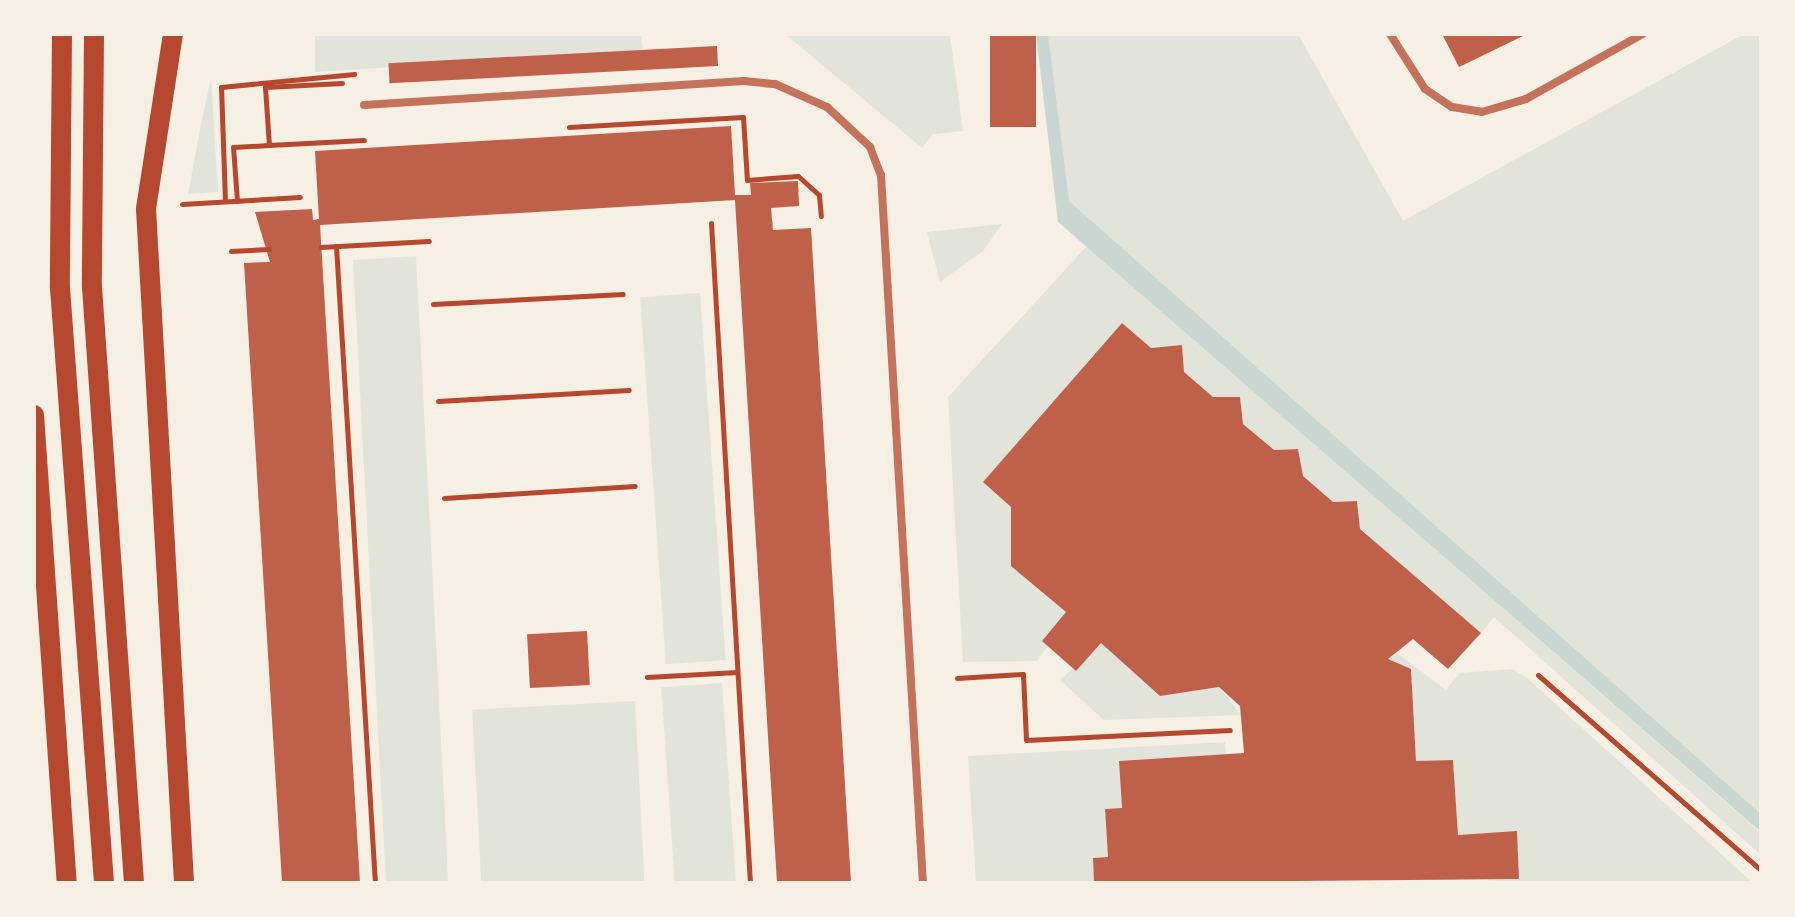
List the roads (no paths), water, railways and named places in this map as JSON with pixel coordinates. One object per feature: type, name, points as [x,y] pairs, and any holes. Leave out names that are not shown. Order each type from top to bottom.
[{"type":"main road","points":[[62,34],[60,288],[104,883]]},
{"type":"main road","points":[[173,34],[146,209],[184,883]]},
{"type":"main road","points":[[94,35],[92,287],[134,883]]},
{"type":"main road","points":[[34,415],[67,883]]},
{"type":"street","points":[[1390,34],[1425,89],[1452,107],[1482,112],[1526,99],[1643,34]]},
{"type":"street","points":[[364,105],[760,83],[827,107],[870,147],[881,175],[923,883]]}]
